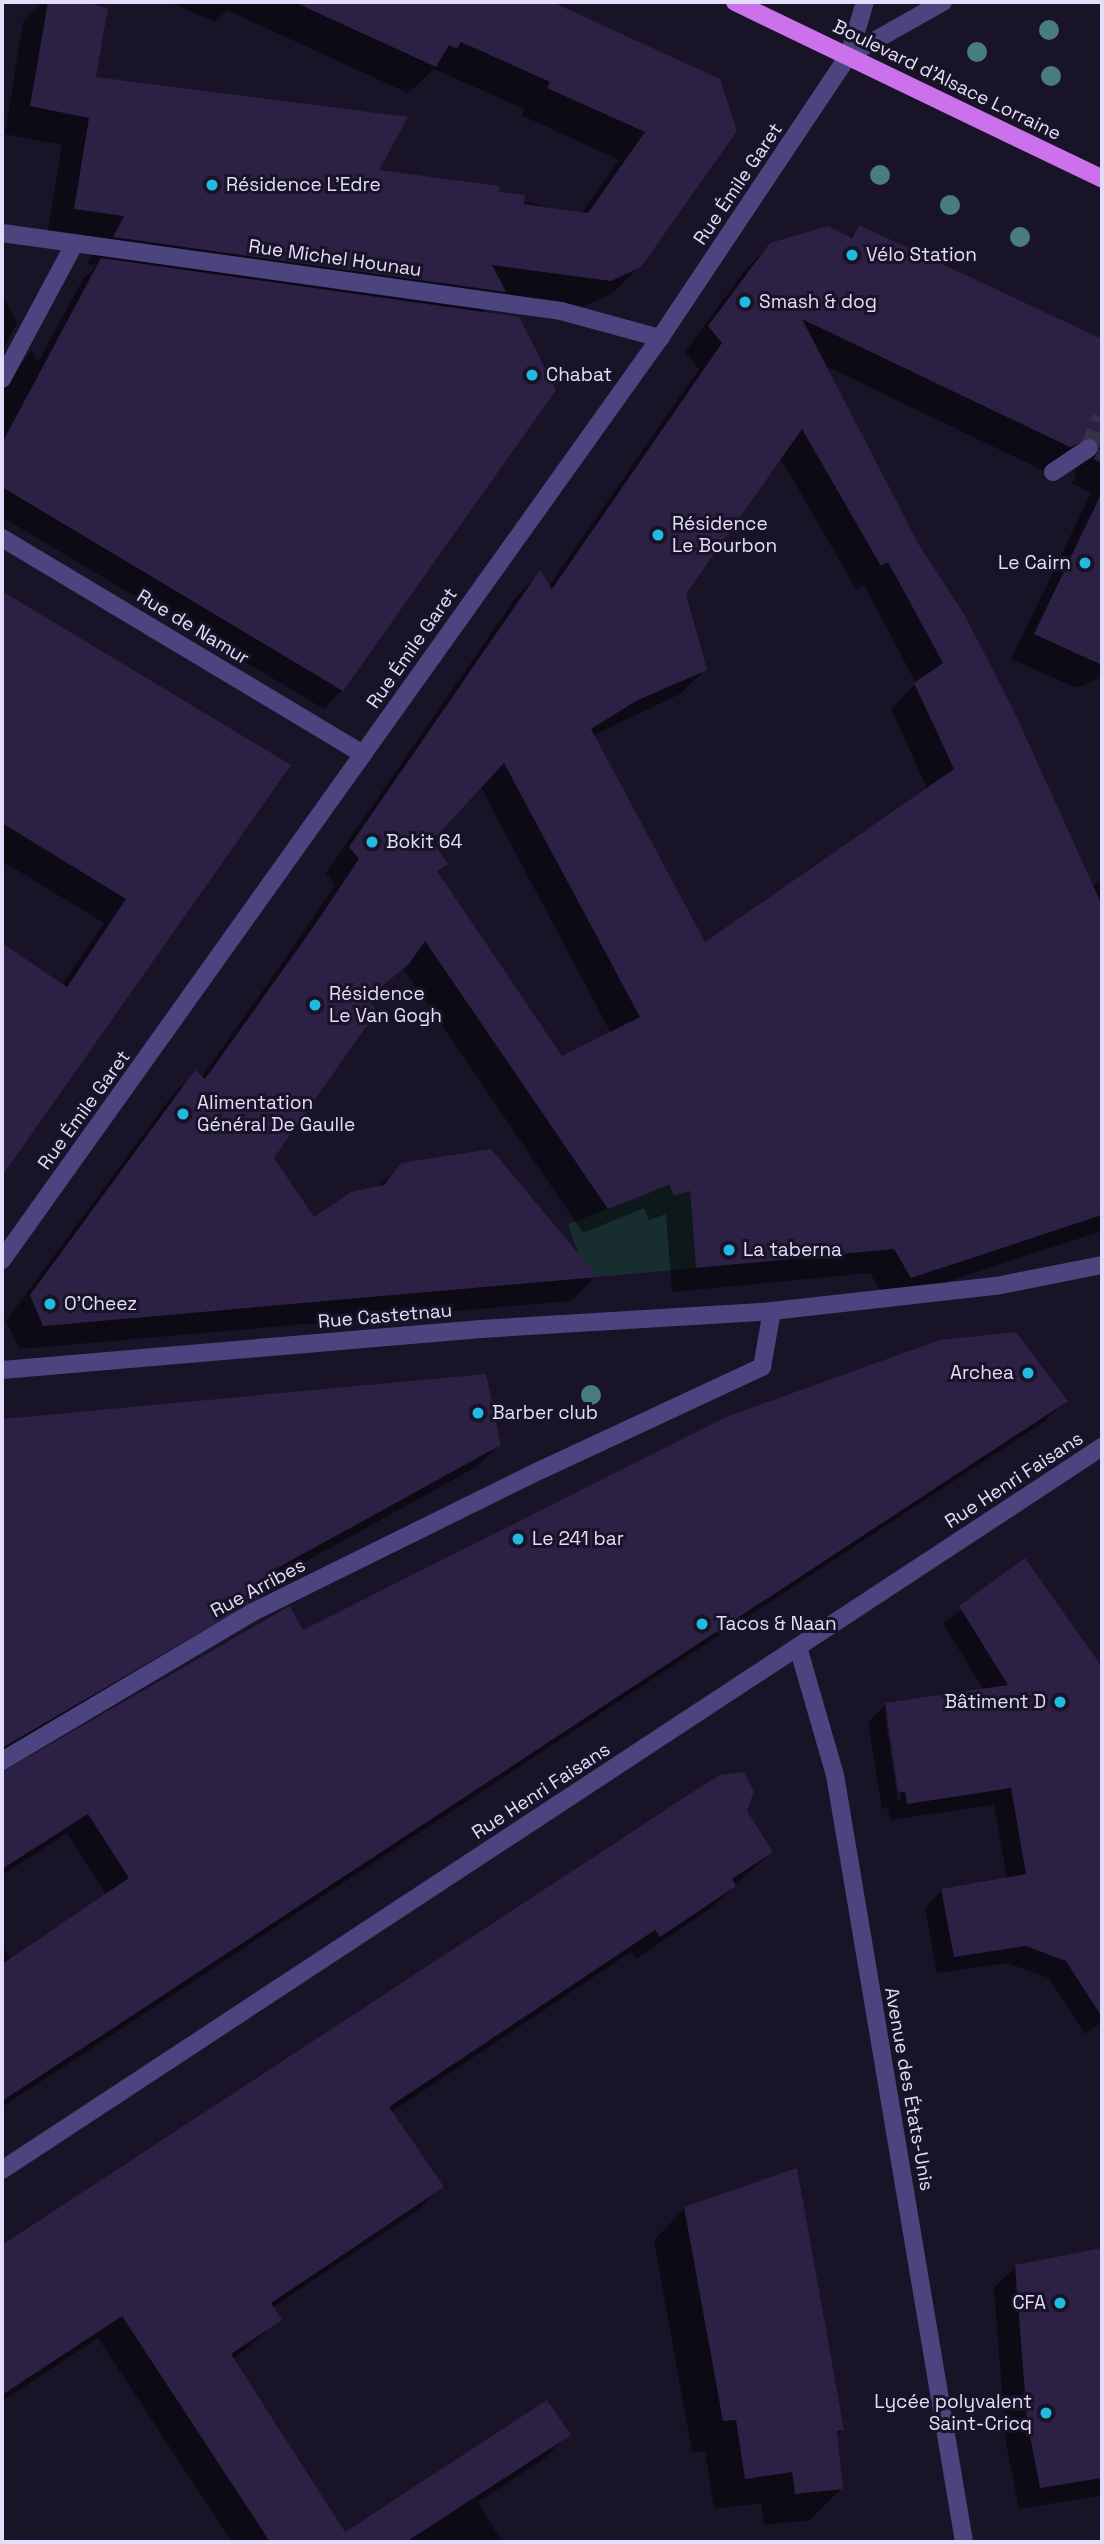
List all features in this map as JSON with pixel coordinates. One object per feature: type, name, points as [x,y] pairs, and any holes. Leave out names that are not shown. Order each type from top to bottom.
[{"type":"main road","name":"Boulevard d'Alsace Lorraine","points":[[735,2],[1102,179]]},
{"type":"street","points":[[849,55],[865,2]]},
{"type":"street","points":[[849,55],[943,2]]},
{"type":"street","name":"Rue Émile Garet","points":[[2,1260],[660,338],[849,55]]},
{"type":"street","name":"Rue Michel Hounau","points":[[2,233],[561,311],[660,338]]},
{"type":"street","points":[[2,379],[75,243]]},
{"type":"street","points":[[1054,472],[1089,448]]},
{"type":"street","name":"Rue de Namur","points":[[2,538],[363,754]]},
{"type":"street","name":"Rue Castetnau","points":[[2,1370],[493,1328],[772,1311],[996,1286],[1102,1265]]},
{"type":"street","name":"Rue Arribes","points":[[2,1761],[251,1613],[543,1469],[762,1367],[772,1311]]},
{"type":"street","name":"Rue Henri Faisans","points":[[2,2170],[1102,1447]]},
{"type":"street","name":"Avenue des États-Unis","points":[[798,1647],[835,1775],[964,2542]]},
{"type":"green space","points":[[669,1185],[674,1196],[690,1191],[696,1268],[587,1278],[568,1224]]},
{"type":"building","points":[[48,2],[84,2],[108,8],[96,77],[408,117],[379,170],[499,186],[499,192],[525,195],[524,204],[588,213],[645,132],[547,88],[550,82],[461,42],[457,49],[449,45],[436,67],[294,2],[552,2],[720,79],[737,131],[641,267],[611,281],[492,265],[506,292],[113,237],[124,216],[74,209],[89,118],[30,106]]},
{"type":"building","points":[[859,225],[1102,339],[1102,463],[1094,459],[1100,448],[1093,438],[1070,447],[802,319],[919,545],[964,614],[1012,707],[1102,905],[1102,1215],[911,1278],[894,1249],[696,1268],[690,1191],[674,1196],[669,1185],[608,1209],[425,941],[409,964],[367,999],[377,1011],[274,1158],[314,1217],[351,1192],[384,1185],[401,1163],[491,1149],[598,1277],[43,1326],[30,1295],[195,1070],[205,1079],[314,926],[359,859],[349,847],[540,570],[552,589],[722,343],[708,326],[770,243],[828,226],[852,238]],"holes":[[[802,429],[881,566],[888,562],[943,663],[914,683],[954,769],[705,942],[591,729],[636,701],[707,670],[686,594]],[[504,763],[640,1017],[562,1056],[437,871],[448,864],[432,841]]]},
{"type":"building","points":[[101,258],[519,317],[556,390],[343,691],[2,487],[2,443]]},
{"type":"building","name":"Le Cairn","points":[[1102,492],[1102,665],[1034,634]]},
{"type":"building","points":[[2,591],[291,765],[2,1176],[2,943],[67,987],[126,899],[2,823]]},
{"type":"building","points":[[1016,1332],[1068,1401],[2,2101],[2,1964],[129,1878],[88,1814],[2,1869],[2,1772],[290,1606],[303,1630],[726,1417],[940,1340]]},
{"type":"building","points":[[486,1374],[501,1445],[272,1571],[280,1586],[2,1748],[2,1419]]},
{"type":"building","points":[[1025,1558],[1102,1667],[1102,2017],[1066,1961],[1026,1946],[954,1957],[941,1889],[1026,1874],[1011,1788],[907,1804],[905,1792],[898,1792],[885,1703],[1008,1685],[959,1606]]},
{"type":"building","points":[[744,1772],[754,1791],[747,1811],[773,1852],[732,1879],[736,1886],[660,1937],[655,1930],[389,2107],[444,2187],[271,2303],[282,2320],[231,2354],[345,2532],[547,2400],[571,2435],[406,2542],[270,2542],[122,2316],[2,2395],[2,2245],[702,1786],[720,1775]]},
{"type":"building","points":[[797,2168],[844,2430],[837,2431],[843,2489],[795,2494],[792,2472],[745,2479],[736,2420],[723,2421],[684,2207]]},
{"type":"building","points":[[1102,2248],[1102,2478],[1040,2488],[1027,2420],[1015,2265]]},
{"type":"tunnel","points":[[1089,448],[1102,418]]},
{"type":"place","name":"Résidence L'Edre","points":[[212,185]]},
{"type":"place","name":"Vélo Station","points":[[852,255]]},
{"type":"place","name":"Smash & dog","points":[[745,302]]},
{"type":"place","name":"Chabat","points":[[532,375]]},
{"type":"place","name":"Résidence Le Bourbon","points":[[658,535]]},
{"type":"place","name":"Le Cairn","points":[[1085,563]]},
{"type":"place","name":"Bokit 64","points":[[372,842]]},
{"type":"place","name":"Résidence Le Van Gogh","points":[[315,1005]]},
{"type":"place","name":"Alimentation Général De Gaulle","points":[[183,1114]]},
{"type":"place","name":"La taberna","points":[[729,1250]]},
{"type":"place","name":"O'Cheez","points":[[50,1304]]},
{"type":"place","name":"Archea","points":[[1028,1373]]},
{"type":"place","name":"Barber club","points":[[478,1413]]},
{"type":"place","name":"Le 241 bar","points":[[518,1539]]},
{"type":"place","name":"Tacos & Naan","points":[[702,1624]]},
{"type":"place","name":"Bâtiment D","points":[[1060,1702]]},
{"type":"place","name":"CFA","points":[[1060,2303]]},
{"type":"place","name":"Lycée polyvalent Saint-Cricq","points":[[1046,2413]]}]
